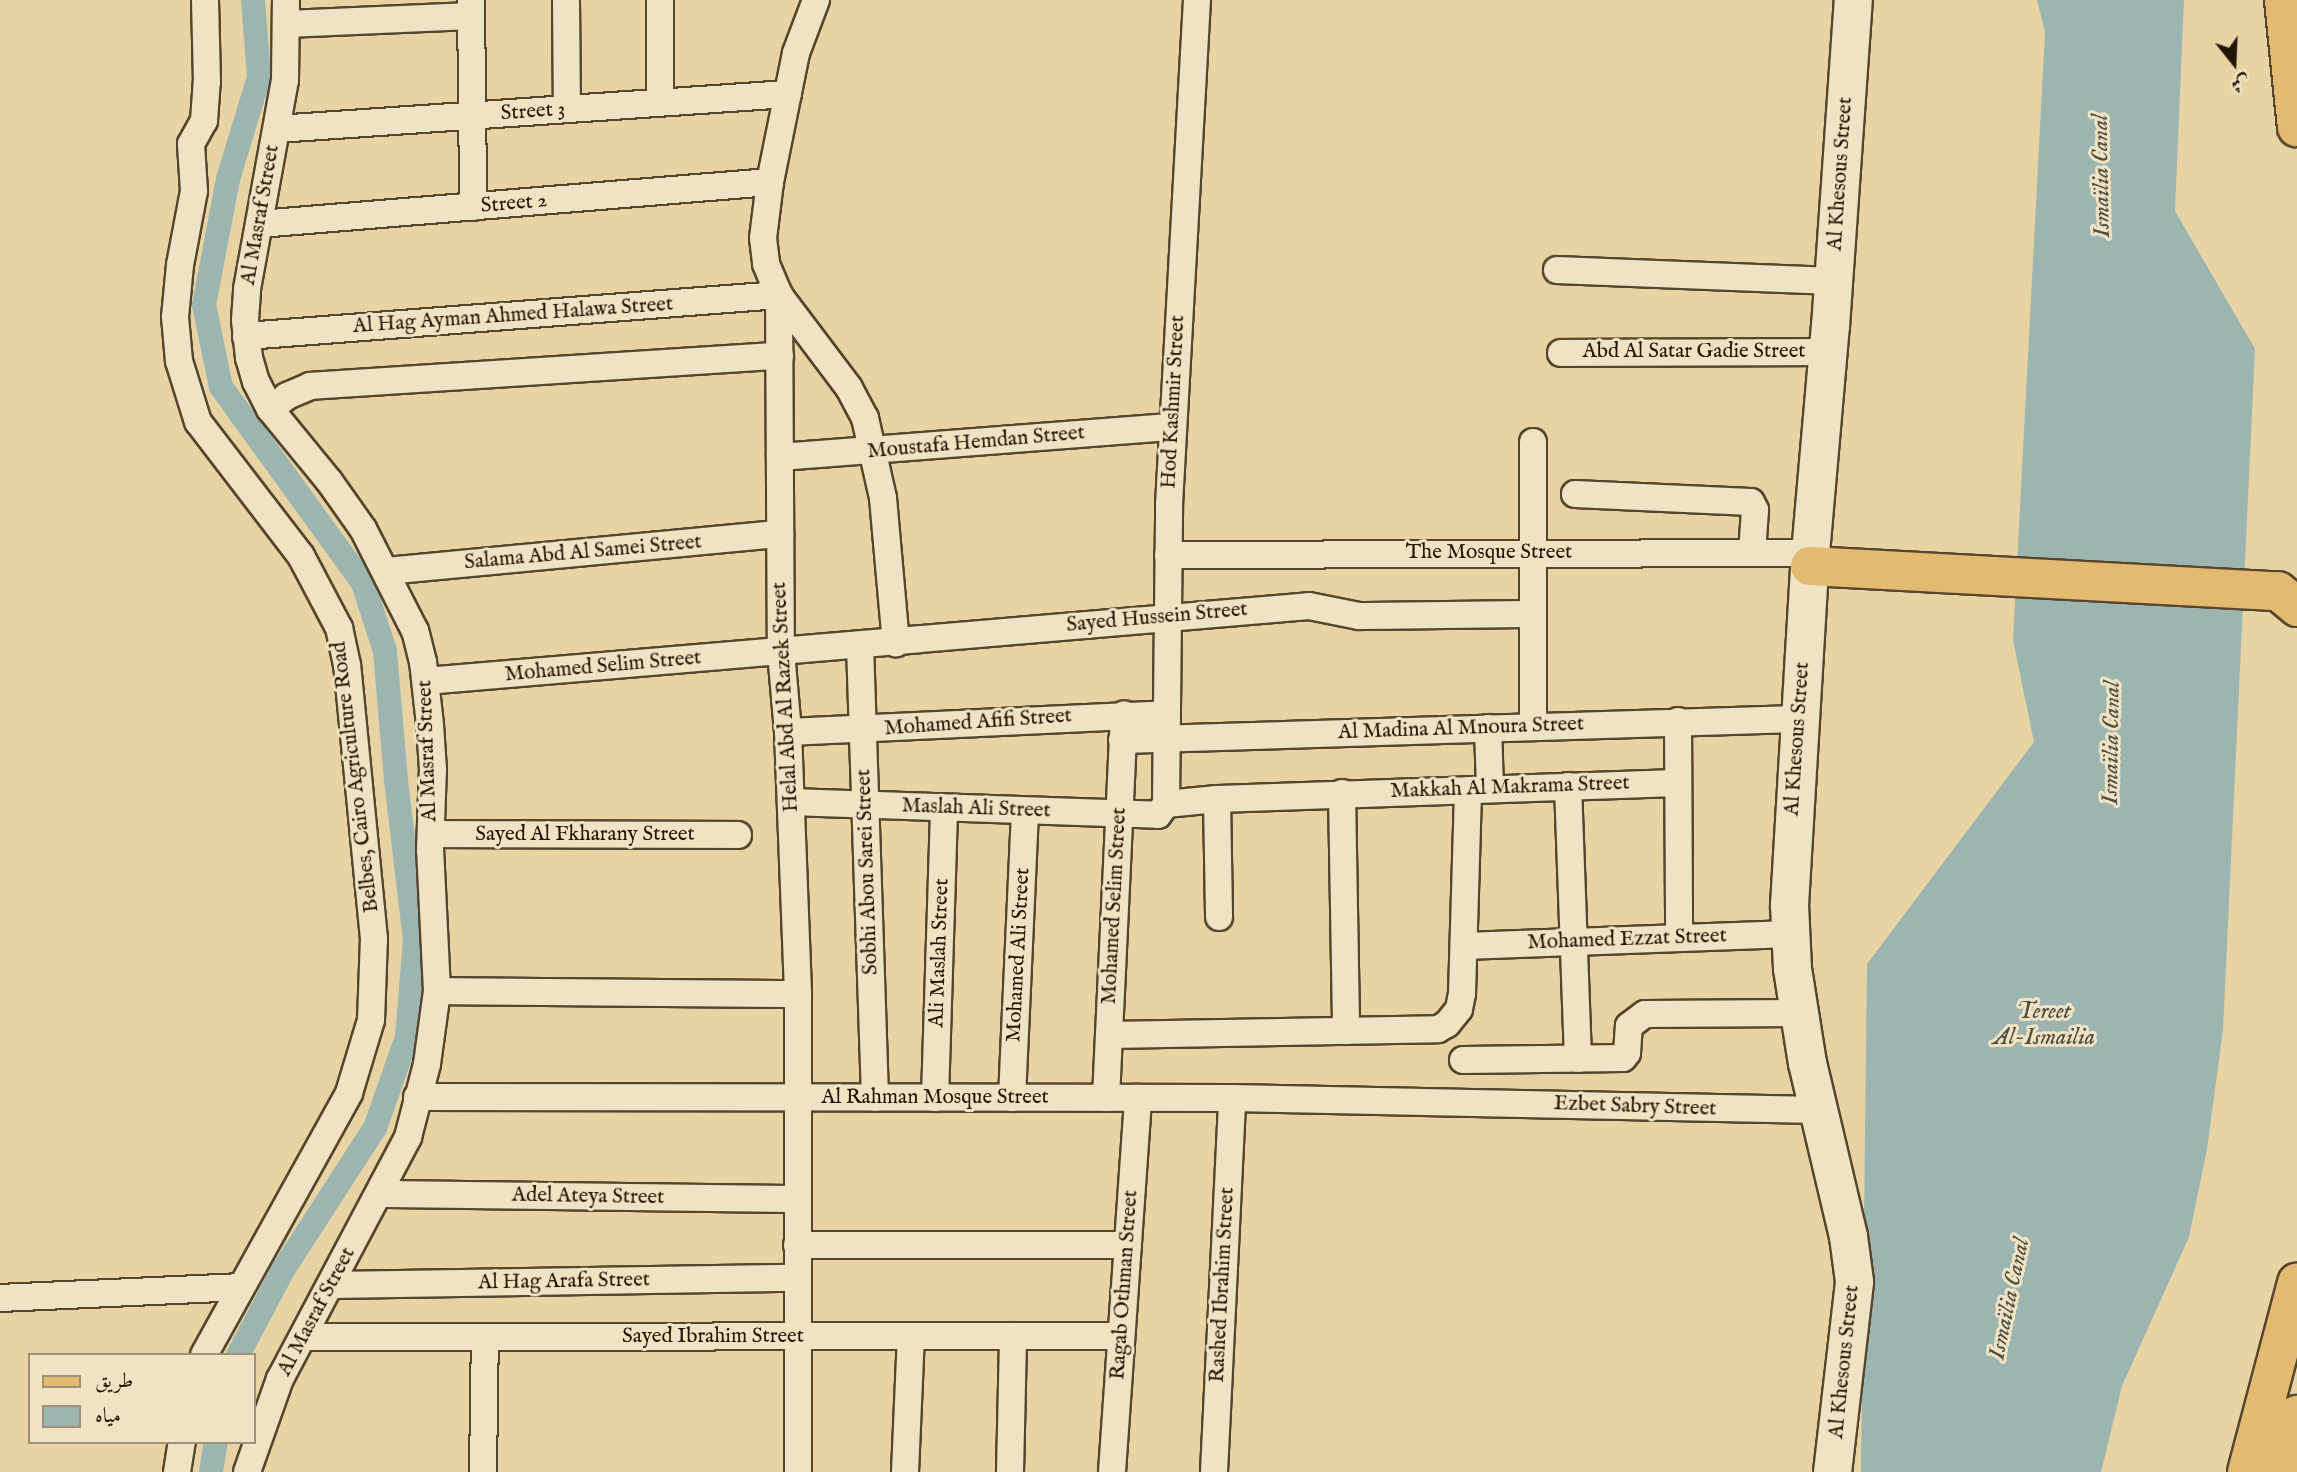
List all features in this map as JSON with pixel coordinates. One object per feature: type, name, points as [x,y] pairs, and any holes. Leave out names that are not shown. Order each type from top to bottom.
[{"type":"main road","name":"Al Khesous Street","points":[[1832,1472],[1854,1281],[1848,1236],[1798,1013],[1791,934],[1790,852],[1853,0]]},
{"type":"main road","points":[[2284,0],[2297,127]]},
{"type":"main road","points":[[1810,560],[1865,570],[2286,591]]},
{"type":"main road","points":[[2247,1472],[2297,1283]]},
{"type":"main road","points":[[2283,1472],[2297,1415]]},
{"type":"street","name":"Belbes, Cairo Agriculture Road","points":[[205,0],[207,82],[204,121],[191,144],[194,191],[180,265],[175,317],[179,361],[198,422],[300,556],[339,628],[347,665],[374,939],[371,1020],[363,1056],[349,1093],[205,1353]]},
{"type":"street","points":[[566,0],[567,109]]},
{"type":"street","points":[[660,0],[660,103]]},
{"type":"street","points":[[816,0],[796,52],[770,182],[763,238],[766,264],[779,295],[849,388],[865,418],[875,451],[890,548],[896,643]]},
{"type":"street","name":"Hod Kashmir Street","points":[[1163,809],[1172,427],[1197,0]]},
{"type":"street","points":[[287,12],[471,8],[473,207]]},
{"type":"street","name":"Al Masraf Street","points":[[247,1472],[280,1379],[408,1137],[427,1064],[438,991],[431,834],[433,770],[426,681],[415,631],[363,528],[329,481],[270,409],[256,382],[246,336],[247,289],[285,80],[287,12]]},
{"type":"street","name":"Street 3","points":[[277,129],[788,94]]},
{"type":"street","name":"Street 2","points":[[259,224],[770,182]]},
{"type":"street","points":[[1557,270],[1833,281]]},
{"type":"street","name":"Al Hag Ayman Ahmed Halawa Street","points":[[246,336],[779,295]]},
{"type":"street","name":"Helal Abd Al Razek Street","points":[[779,295],[781,652],[788,732],[798,994],[798,1472]]},
{"type":"street","name":"Abd Al Satar Gadie Street","points":[[1561,353],[1828,352]]},
{"type":"street","points":[[270,409],[287,396],[310,386],[780,356]]},
{"type":"street","name":"Moustafa Hemdan Street","points":[[780,457],[1172,427]]},
{"type":"street","points":[[1533,442],[1533,727]]},
{"type":"street","points":[[1575,494],[1751,502],[1755,510],[1752,553]]},
{"type":"street","name":"Salama Abd Al Samei Street","points":[[386,571],[780,534]]},
{"type":"street","name":"The Mosque Street","points":[[1168,555],[1752,553],[1810,560]]},
{"type":"street","name":"Sayed Hussein Street","points":[[781,652],[1169,616],[1309,606],[1359,616],[1533,614]]},
{"type":"street","name":"Sobhi Abou Sarei Street","points":[[860,645],[875,1098]]},
{"type":"street","name":"Mohamed Selim Street","points":[[426,681],[781,652]]},
{"type":"street","name":"Al Madina Al Mnoura Street","points":[[1167,726],[1488,728],[1799,719]]},
{"type":"street","points":[[1678,721],[1679,938]]},
{"type":"street","name":"Mohamed Afifi Street","points":[[788,732],[1167,726]]},
{"type":"street","name":"Mohamed Selim Street","points":[[1106,1098],[1123,727]]},
{"type":"street","points":[[1109,1035],[1438,1029],[1454,1017],[1459,1009],[1479,789],[1488,728]]},
{"type":"street","name":"Makkah Al Makrama Street","points":[[1163,809],[1217,799],[1678,783]]},
{"type":"street","points":[[1568,786],[1578,1059]]},
{"type":"street","points":[[1342,793],[1346,1031]]},
{"type":"street","points":[[1217,799],[1219,917]]},
{"type":"street","name":"Maslah Ali Street","points":[[791,802],[1119,814],[1163,809]]},
{"type":"street","name":"Ali Maslah Street","points":[[935,1098],[944,808]]},
{"type":"street","name":"Mohamed Ali Street","points":[[1012,1098],[1025,812]]},
{"type":"street","name":"Sayed Al Fkharany Street","points":[[431,834],[738,835]]},
{"type":"street","name":"Mohamed Ezzat Street","points":[[1464,946],[1791,934]]},
{"type":"street","points":[[438,991],[798,994]]},
{"type":"street","points":[[1463,1060],[1626,1056],[1629,1026],[1632,1021],[1646,1014],[1798,1013]]},
{"type":"street","name":"Al Rahman Mosque Street","points":[[417,1097],[1232,1098],[1453,1102]]},
{"type":"street","name":"Ragab Othman Street","points":[[1112,1472],[1138,1098]]},
{"type":"street","name":"Rashed Ibrahim Street","points":[[1214,1472],[1232,1098]]},
{"type":"street","name":"Ezbet Sabry Street","points":[[1453,1102],[1818,1110]]},
{"type":"street","name":"Adel Ateya Street","points":[[380,1194],[797,1199]]},
{"type":"street","points":[[797,1245],[1128,1245]]},
{"type":"street","name":"Al Hag Arafa Street","points":[[331,1285],[797,1278]]},
{"type":"street","points":[[0,1298],[241,1287]]},
{"type":"street","name":"Sayed Ibrahim Street","points":[[305,1336],[1121,1336]]},
{"type":"street","points":[[1010,1472],[1013,1336]]},
{"type":"street","points":[[483,1472],[485,1337]]},
{"type":"street","points":[[905,1472],[911,1337]]},
{"type":"street","points":[[177,1472],[181,1444]]},
{"type":"water","name":"Tereet Al-Ismailia","points":[[2037,0],[2184,0],[2175,211],[2255,349],[2223,1030],[2207,1149],[2189,1237],[2122,1386],[2101,1472],[1861,1472],[1867,964],[2034,742],[2013,640],[2045,32]]},
{"type":"waterway","points":[[239,1353],[283,1270],[375,1128],[407,1037],[415,940],[396,780],[385,651],[363,583],[221,387],[204,305],[228,179],[259,77],[253,0]]},
{"type":"waterway","points":[[211,1472],[216,1444]]},
{"type":"water label","name":"Ismaïlia Canal","points":[[2102,176]]},
{"type":"water label","name":"Ismaïlia Canal","points":[[2112,743]]},
{"type":"water label","name":"Ismaïlia Canal","points":[[2010,1299]]}]
